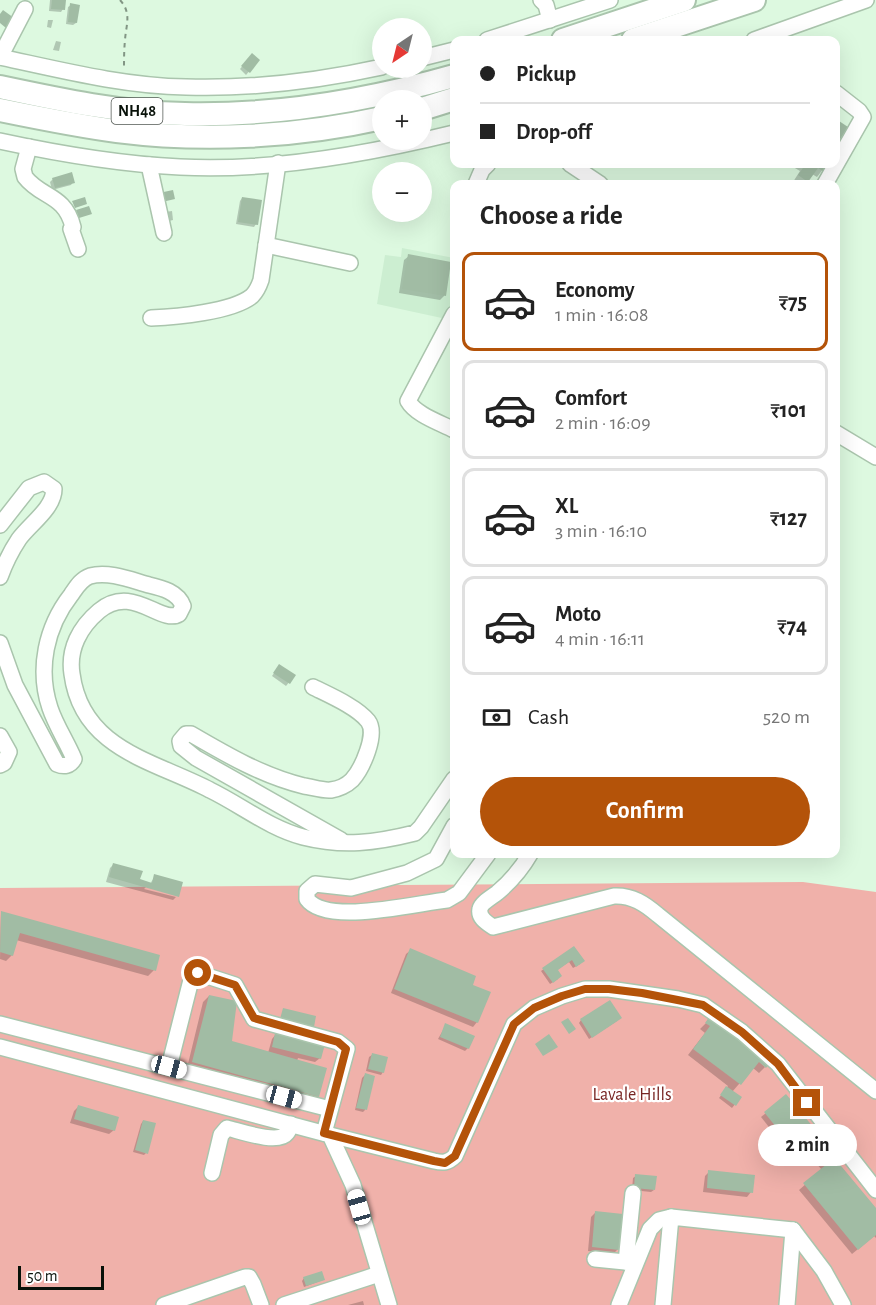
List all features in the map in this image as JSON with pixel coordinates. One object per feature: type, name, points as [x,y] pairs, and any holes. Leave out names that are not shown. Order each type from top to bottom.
[{"type":"highway","points":[[575,36],[684,0]]},
{"type":"highway","points":[[645,36],[754,0]]},
{"type":"highway","name":"NH48","points":[[0,87],[121,110],[183,114],[231,113],[305,108],[364,99],[450,77]]},
{"type":"highway","points":[[432,106],[450,100]]},
{"type":"highway","name":"NH48","points":[[0,110],[118,132],[183,136],[244,135],[308,130],[372,120]]},
{"type":"street","points":[[541,0],[546,5],[550,20]]},
{"type":"street","points":[[499,36],[610,0]]},
{"type":"street","points":[[771,36],[866,0]]},
{"type":"street","points":[[25,9],[0,57],[65,71],[124,81],[184,87],[241,87],[302,82],[372,69]]},
{"type":"street","points":[[432,56],[450,51]]},
{"type":"street","points":[[840,96],[863,117],[840,158]]},
{"type":"street","points":[[0,141],[115,162],[182,167],[279,163],[374,151],[450,135]]},
{"type":"street","points":[[29,147],[23,169],[25,177],[62,204],[69,214],[73,227],[71,230],[78,249]]},
{"type":"street","points":[[151,318],[201,313],[246,300],[258,289],[279,163]]},
{"type":"street","points":[[149,165],[164,233]]},
{"type":"street","points":[[576,168],[594,180]]},
{"type":"street","points":[[267,245],[350,263]]},
{"type":"street","points":[[450,321],[408,400],[410,405],[450,428]]},
{"type":"street","points":[[840,435],[876,457]]},
{"type":"street","points":[[0,525],[29,488],[44,482],[54,489],[51,501],[20,538],[4,564],[0,577]]},
{"type":"street","points":[[0,643],[15,685],[57,764],[67,765],[74,759],[51,709],[45,675],[47,637],[64,603],[84,579],[112,575],[141,582],[177,596],[183,606],[179,614],[170,617],[135,602],[111,604],[98,612],[77,638],[71,660],[72,680],[81,707],[111,742],[126,752],[208,789],[284,831],[322,841],[368,843],[414,833],[421,827],[450,785]]},
{"type":"street","points":[[313,687],[357,712],[366,719],[372,730],[371,742],[361,764],[352,780],[343,786],[331,790],[281,780],[246,765],[191,734],[186,734],[180,741],[181,746],[196,758],[347,843]]},
{"type":"street","points":[[0,736],[9,752],[4,763],[0,765]]},
{"type":"street","points":[[450,833],[436,859],[421,867],[351,888],[312,885],[306,893],[307,899],[316,908],[353,913],[447,900],[459,893],[485,858]]},
{"type":"street","points":[[527,858],[506,885],[479,910],[488,924],[493,927],[614,896],[630,898],[645,904],[876,1091]]},
{"type":"street","points":[[169,1067],[191,978],[198,973],[235,985],[254,1018],[345,1046],[330,1109],[327,1134],[353,1185],[389,1305]]},
{"type":"street","points":[[0,1047],[445,1163],[455,1156],[514,1024],[534,1008],[585,989],[609,989],[669,998],[703,1005],[742,1032],[778,1064],[876,1190]]},
{"type":"street","points":[[0,1024],[330,1109]]},
{"type":"street","points":[[212,1173],[221,1135],[226,1128],[270,1139],[281,1138],[287,1134],[291,1124]]},
{"type":"street","points":[[619,1305],[631,1262],[633,1193]]},
{"type":"street","points":[[631,1262],[650,1229],[659,1220],[671,1217],[793,1230],[824,1271],[843,1305]]},
{"type":"street","points":[[663,1305],[671,1217]]},
{"type":"street","points":[[787,1305],[793,1230]]},
{"type":"street","points":[[595,1259],[631,1262]]},
{"type":"street","points":[[284,1305],[379,1274]]},
{"type":"street","points":[[164,1305],[245,1277],[249,1277],[254,1284],[261,1305]]},
{"type":"path","points":[[120,0],[126,6],[129,18],[125,40],[124,81]]},
{"type":"shaded area","points":[[402,248],[450,257],[450,320],[377,304],[385,255],[401,257]]},
{"type":"green space","name":"Lavale Hills","points":[[803,882],[876,892],[876,1305],[0,1305],[0,888]]},
{"type":"building","points":[[52,0],[66,0],[65,10],[51,9]]},
{"type":"building","points":[[70,3],[80,5],[77,23],[68,22]]},
{"type":"building","points":[[3,10],[14,18],[6,28],[0,23],[0,14]]},
{"type":"building","points":[[252,53],[260,60],[250,73],[241,66]]},
{"type":"building","points":[[840,122],[848,127],[840,140]]},
{"type":"building","points":[[803,168],[818,168],[809,180],[798,175]]},
{"type":"building","points":[[72,172],[75,183],[55,188],[52,178]]},
{"type":"building","points":[[173,190],[175,199],[162,202],[159,193]]},
{"type":"building","points":[[85,197],[87,204],[75,208],[72,201]]},
{"type":"building","points":[[242,197],[262,200],[258,225],[238,222]]},
{"type":"building","points":[[89,206],[92,214],[79,218],[76,210]]},
{"type":"building","points":[[408,254],[450,262],[446,296],[402,289]]},
{"type":"building","points":[[279,664],[296,675],[290,684],[273,673]]},
{"type":"building","points":[[113,863],[143,871],[140,879],[152,883],[154,874],[183,882],[179,897],[109,877]]},
{"type":"building","points":[[1,911],[160,955],[156,971],[20,933],[13,956],[0,952]]},
{"type":"building","points":[[574,946],[585,961],[576,967],[572,960],[558,970],[562,976],[553,983],[542,968]]},
{"type":"building","points":[[410,948],[476,976],[473,985],[491,992],[478,1023],[394,989]]},
{"type":"building","points":[[209,995],[237,1001],[232,1041],[327,1068],[319,1097],[192,1062]]},
{"type":"building","points":[[610,1000],[622,1018],[592,1038],[580,1019]]},
{"type":"building","points":[[283,1008],[316,1016],[314,1027],[280,1019]]},
{"type":"building","points":[[710,1016],[771,1061],[766,1068],[759,1062],[741,1085],[693,1049],[710,1026],[705,1023]]},
{"type":"building","points":[[568,1018],[576,1029],[569,1034],[561,1022]]},
{"type":"building","points":[[445,1023],[475,1036],[469,1049],[440,1037]]},
{"type":"building","points":[[275,1033],[325,1044],[321,1059],[272,1047]]},
{"type":"building","points":[[549,1034],[558,1047],[543,1056],[535,1044]]},
{"type":"building","points":[[372,1053],[388,1057],[384,1073],[368,1069]]},
{"type":"building","points":[[365,1073],[375,1076],[367,1110],[356,1108]]},
{"type":"building","points":[[726,1086],[742,1097],[736,1106],[720,1095]]},
{"type":"building","points":[[786,1094],[823,1139],[800,1157],[764,1112]]},
{"type":"building","points":[[78,1105],[119,1117],[115,1131],[74,1119]]},
{"type":"building","points":[[143,1120],[156,1123],[148,1154],[135,1150]]},
{"type":"building","points":[[827,1149],[876,1208],[876,1235],[858,1250],[803,1183],[827,1164],[820,1155]]},
{"type":"building","points":[[708,1170],[755,1175],[753,1193],[707,1188]]},
{"type":"building","points":[[635,1174],[657,1176],[655,1190],[634,1188]]},
{"type":"building","points":[[595,1211],[623,1214],[619,1250],[592,1247]]},
{"type":"building","points":[[322,1271],[325,1280],[306,1286],[303,1277]]},
{"type":"route","points":[[198,973],[235,985],[254,1018],[345,1046],[324,1133],[434,1161],[445,1163],[455,1156],[514,1024],[534,1008],[585,989],[642,993],[703,1005],[742,1032],[778,1064],[807,1103]]}]
